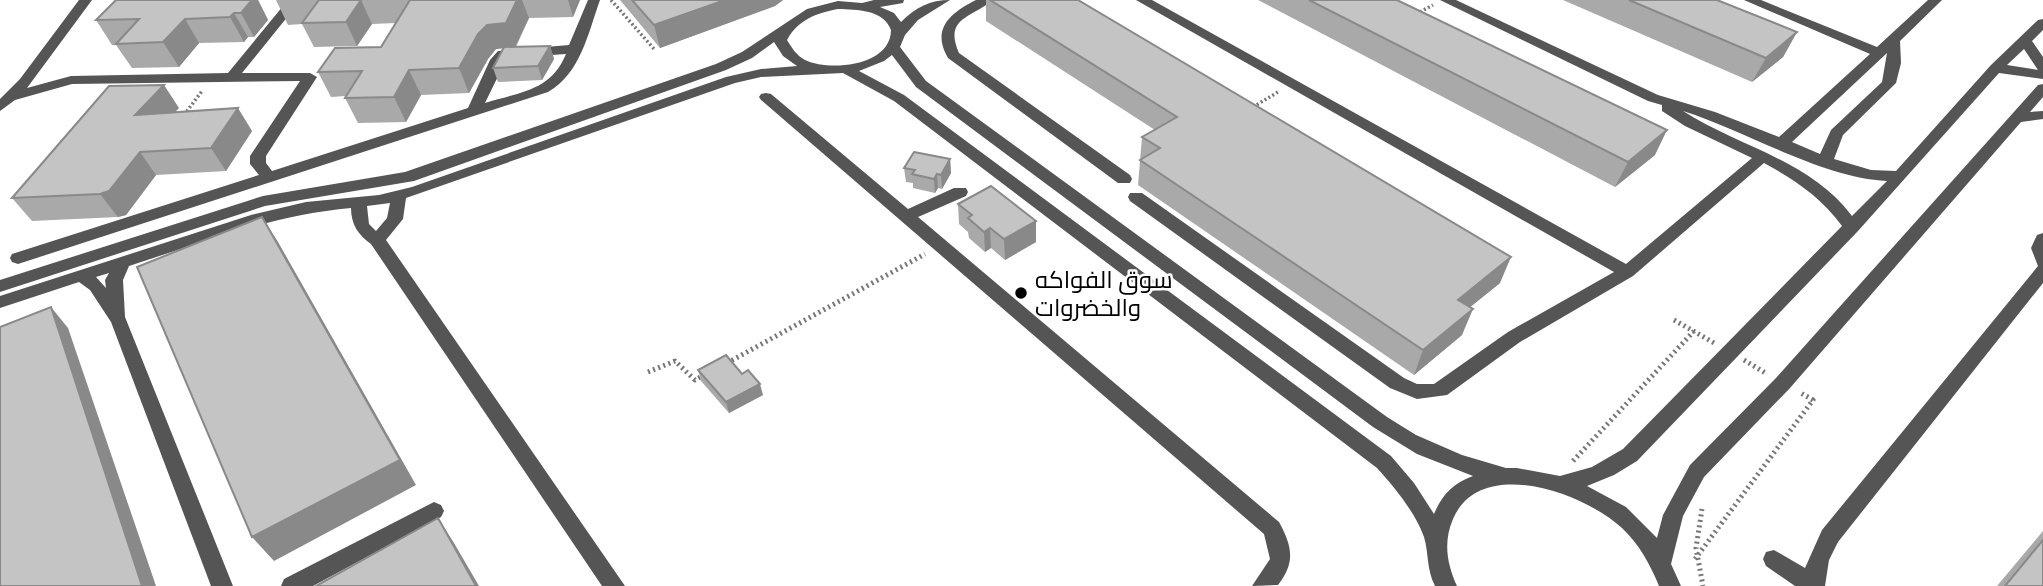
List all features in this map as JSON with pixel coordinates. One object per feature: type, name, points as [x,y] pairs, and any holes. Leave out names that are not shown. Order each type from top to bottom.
[{"type":"street","points":[[6,102],[86,0]]},
{"type":"street","points":[[231,78],[295,0]]},
{"type":"street","points":[[18,258],[543,89],[557,81],[566,71],[594,0]]},
{"type":"street","points":[[0,286],[263,201],[377,184],[438,168],[721,67],[768,41],[799,16],[817,9],[898,0]]},
{"type":"street","points":[[0,302],[279,213],[398,195],[443,183],[732,80],[780,71],[845,69],[873,61],[896,41],[905,23],[917,13],[944,0]]},
{"type":"street","points":[[986,0],[953,20],[946,31],[946,43],[953,55],[1124,178]]},
{"type":"street","points":[[1142,0],[1627,272]]},
{"type":"street","points":[[1444,0],[1653,98],[1698,127],[1761,158],[1830,197],[1840,207],[1852,227]]},
{"type":"street","points":[[1750,0],[1878,52]]},
{"type":"street","points":[[1782,144],[1936,0]]},
{"type":"street","points":[[858,6],[888,16],[896,24],[896,41],[921,84],[1398,434],[1437,456],[1504,476]]},
{"type":"street","points":[[1564,483],[1591,478],[1613,468],[1630,455],[1852,227],[1996,68],[2043,23]]},
{"type":"street","points":[[786,27],[780,40],[784,53],[799,63],[820,69]]},
{"type":"street","points":[[1825,162],[1836,133],[1889,83],[1894,63],[1893,39]]},
{"type":"street","points":[[2025,41],[2043,67]]},
{"type":"street","points":[[474,112],[497,60],[503,54],[575,49]]},
{"type":"street","points":[[1996,68],[2043,75]]},
{"type":"street","points":[[845,69],[899,97],[1384,462],[1423,510],[1436,538]]},
{"type":"street","points":[[6,102],[71,80],[310,77],[258,156],[258,164],[270,177]]},
{"type":"street","points":[[1661,562],[1673,514],[1697,471],[1783,383],[2043,88]]},
{"type":"street","points":[[766,97],[1272,528],[1283,548],[1280,569],[1263,586]]},
{"type":"street","points":[[1653,98],[1710,115],[1825,162],[1871,175],[1900,176]]},
{"type":"street","points":[[2018,118],[2043,115]]},
{"type":"street","points":[[1136,197],[1397,383],[1418,393],[1440,390],[1514,337],[1627,272],[1761,158]]},
{"type":"street","points":[[906,216],[960,192]]},
{"type":"street","points":[[377,240],[395,219],[398,195]]},
{"type":"street","points":[[359,202],[362,229],[377,240],[614,586]]},
{"type":"street","points":[[2043,239],[2039,248],[2043,262]]},
{"type":"street","points":[[119,321],[114,280],[123,261]]},
{"type":"street","points":[[1774,559],[1813,586],[1815,567],[1830,536],[2043,271]]},
{"type":"street","points":[[80,275],[96,286],[119,321],[222,586]]},
{"type":"street","points":[[1445,585],[1437,560],[1436,538],[1440,519],[1450,502],[1464,490],[1482,481],[1504,476],[1533,476],[1564,483],[1594,496],[1621,514],[1644,536],[1661,562],[1670,586]]},
{"type":"street","points":[[292,586],[434,511]]},
{"type":"path","points":[[611,0],[656,50]]},
{"type":"path","points":[[1405,20],[1444,0]]},
{"type":"path","points":[[180,121],[212,78]]},
{"type":"path","points":[[1247,111],[1292,84]]},
{"type":"path","points":[[719,367],[941,246]]},
{"type":"path","points":[[1674,320],[1783,383]]},
{"type":"path","points":[[1572,463],[1694,331]]},
{"type":"path","points":[[648,372],[675,360],[695,380],[707,374]]},
{"type":"path","points":[[1695,558],[1813,400]]},
{"type":"path","points":[[1697,471],[1703,496],[1696,527],[1695,558],[1703,586]]},
{"type":"building","points":[[116,0],[252,0],[241,13],[234,13],[230,17],[185,19],[163,42],[116,44],[139,19],[96,20]]},
{"type":"building","points":[[319,0],[361,0],[346,22],[302,23]]},
{"type":"building","points":[[410,0],[517,0],[506,23],[487,25],[478,34],[459,68],[409,70],[394,97],[345,98],[362,71],[318,72],[335,48],[381,47]]},
{"type":"building","points":[[632,0],[725,0],[654,25]]},
{"type":"building","points":[[990,0],[1078,0],[1511,257],[1458,300],[1473,309],[1423,350],[1140,160],[1160,148],[1142,137],[1177,117]]},
{"type":"building","points":[[1309,0],[1397,0],[1667,130],[1628,162]]},
{"type":"building","points":[[1629,0],[1717,0],[1797,32],[1766,58]]},
{"type":"building","points":[[550,46],[538,66],[493,68],[504,47]]},
{"type":"building","points":[[164,85],[135,115],[238,108],[211,148],[140,152],[109,191],[100,194],[12,198],[109,86]]},
{"type":"building","points":[[914,152],[950,159],[941,175],[937,174],[934,179],[912,174],[915,170],[904,168]]},
{"type":"building","points":[[991,186],[1036,221],[1004,239],[990,228],[984,232],[968,218],[972,215],[958,204]]},
{"type":"building","points":[[262,217],[400,460],[252,537],[137,267]]},
{"type":"building","points":[[51,307],[142,586],[0,586],[0,327]]},
{"type":"building","points":[[726,355],[742,374],[748,370],[760,384],[726,402],[698,370]]},
{"type":"building","points":[[438,518],[476,586],[316,586]]},
{"type":"building","points":[[2043,540],[2043,586],[2005,586]]},
{"type":"place","name":"سوق الفواكه والخضروات","points":[[1021,293]]}]
